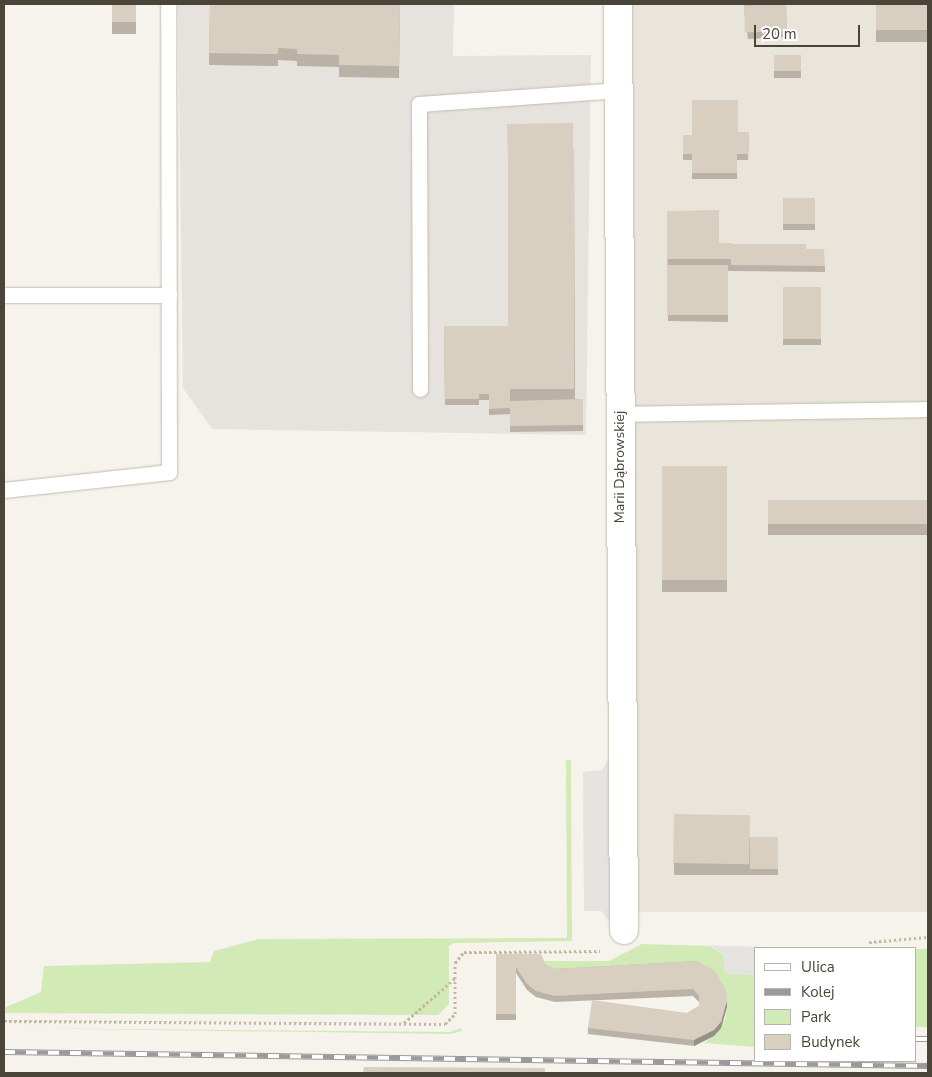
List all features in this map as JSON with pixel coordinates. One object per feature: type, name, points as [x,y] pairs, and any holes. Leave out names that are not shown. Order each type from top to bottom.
[{"type":"street","name":"Marii Dąbrowskiej","points":[[618,4],[617,90],[624,930]]},
{"type":"lane","points":[[4,490],[169,472],[168,4]]},
{"type":"lane","points":[[420,389],[419,104],[617,90]]},
{"type":"lane","points":[[4,295],[170,295]]},
{"type":"lane","points":[[620,414],[928,410]]},
{"type":"path","points":[[4,1021],[445,1024],[455,1014],[456,963],[464,952],[607,951],[623,940],[624,930]]},
{"type":"path","points":[[869,942],[928,936]]},
{"type":"path","points":[[508,951],[508,960]]},
{"type":"path","points":[[528,951],[528,960]]},
{"type":"path","points":[[404,1023],[455,977]]},
{"type":"shaded area","points":[[178,4],[454,4],[453,56],[591,55],[586,435],[212,429],[183,388]]},
{"type":"shaded area","points":[[631,4],[928,4],[928,912],[631,912]]},
{"type":"shaded area","points":[[610,757],[611,924],[601,911],[584,911],[583,785],[583,772],[602,770]]},
{"type":"shaded area","points":[[710,945],[760,947],[754,947],[754,975],[725,973],[723,954]]},
{"type":"green space","points":[[566,760],[571,760],[572,941],[454,943],[449,946],[449,1004],[438,1015],[5,1013],[4,1008],[41,992],[44,966],[210,962],[214,951],[259,939],[567,938]]},
{"type":"green space","points":[[642,944],[710,946],[723,954],[725,973],[754,975],[754,1047],[704,1043],[714,1036],[725,1019],[727,1007],[724,992],[555,975],[541,961],[609,961]]},
{"type":"green space","points":[[917,949],[928,949],[928,1027],[917,1027]]},
{"type":"green space","points":[[4,1028],[450,1032],[461,1028],[461,1031],[451,1034]]},
{"type":"building","points":[[112,4],[136,4],[136,22],[112,22]]},
{"type":"building","points":[[210,4],[400,5],[399,66],[339,65],[339,55],[297,54],[297,49],[278,48],[278,54],[209,53]]},
{"type":"building","points":[[786,4],[787,31],[745,32],[744,5]]},
{"type":"building","points":[[876,4],[928,4],[928,30],[876,30]]},
{"type":"building","points":[[774,55],[801,55],[801,71],[774,71]]},
{"type":"building","points":[[692,100],[738,100],[738,132],[749,132],[748,154],[737,154],[737,173],[692,173],[692,154],[683,154],[683,135],[692,135]]},
{"type":"building","points":[[573,123],[573,148],[508,149],[508,160],[507,124]]},
{"type":"building","points":[[508,148],[574,148],[574,389],[508,389]]},
{"type":"building","points":[[783,198],[815,198],[815,224],[783,224]]},
{"type":"building","points":[[719,210],[719,243],[731,243],[731,259],[667,259],[667,211]]},
{"type":"building","points":[[731,244],[806,244],[806,249],[824,249],[825,266],[731,265]]},
{"type":"building","points":[[667,265],[728,265],[728,315],[667,315]]},
{"type":"building","points":[[783,287],[821,287],[821,339],[783,339]]},
{"type":"building","points":[[444,326],[509,326],[510,401],[583,399],[583,425],[510,426],[510,408],[489,409],[489,394],[479,394],[479,399],[445,399]]},
{"type":"building","points":[[662,466],[727,466],[727,580],[662,580]]},
{"type":"building","points":[[768,500],[928,500],[928,524],[768,524]]},
{"type":"building","points":[[674,814],[750,815],[749,864],[673,863]]},
{"type":"building","points":[[750,837],[778,837],[778,869],[750,869]]},
{"type":"building","points":[[496,954],[541,954],[546,965],[555,969],[697,961],[715,971],[726,990],[727,1001],[721,1022],[714,1030],[694,1040],[588,1028],[592,1000],[687,1013],[699,1006],[699,996],[693,989],[555,996],[536,991],[527,984],[516,967],[516,1014],[496,1014]]},
{"type":"building","points":[[364,1067],[545,1068],[545,1073],[363,1073]]},
{"type":"railway","points":[[917,1039],[928,1039]]},
{"type":"railway","points":[[4,1052],[928,1066]]}]
